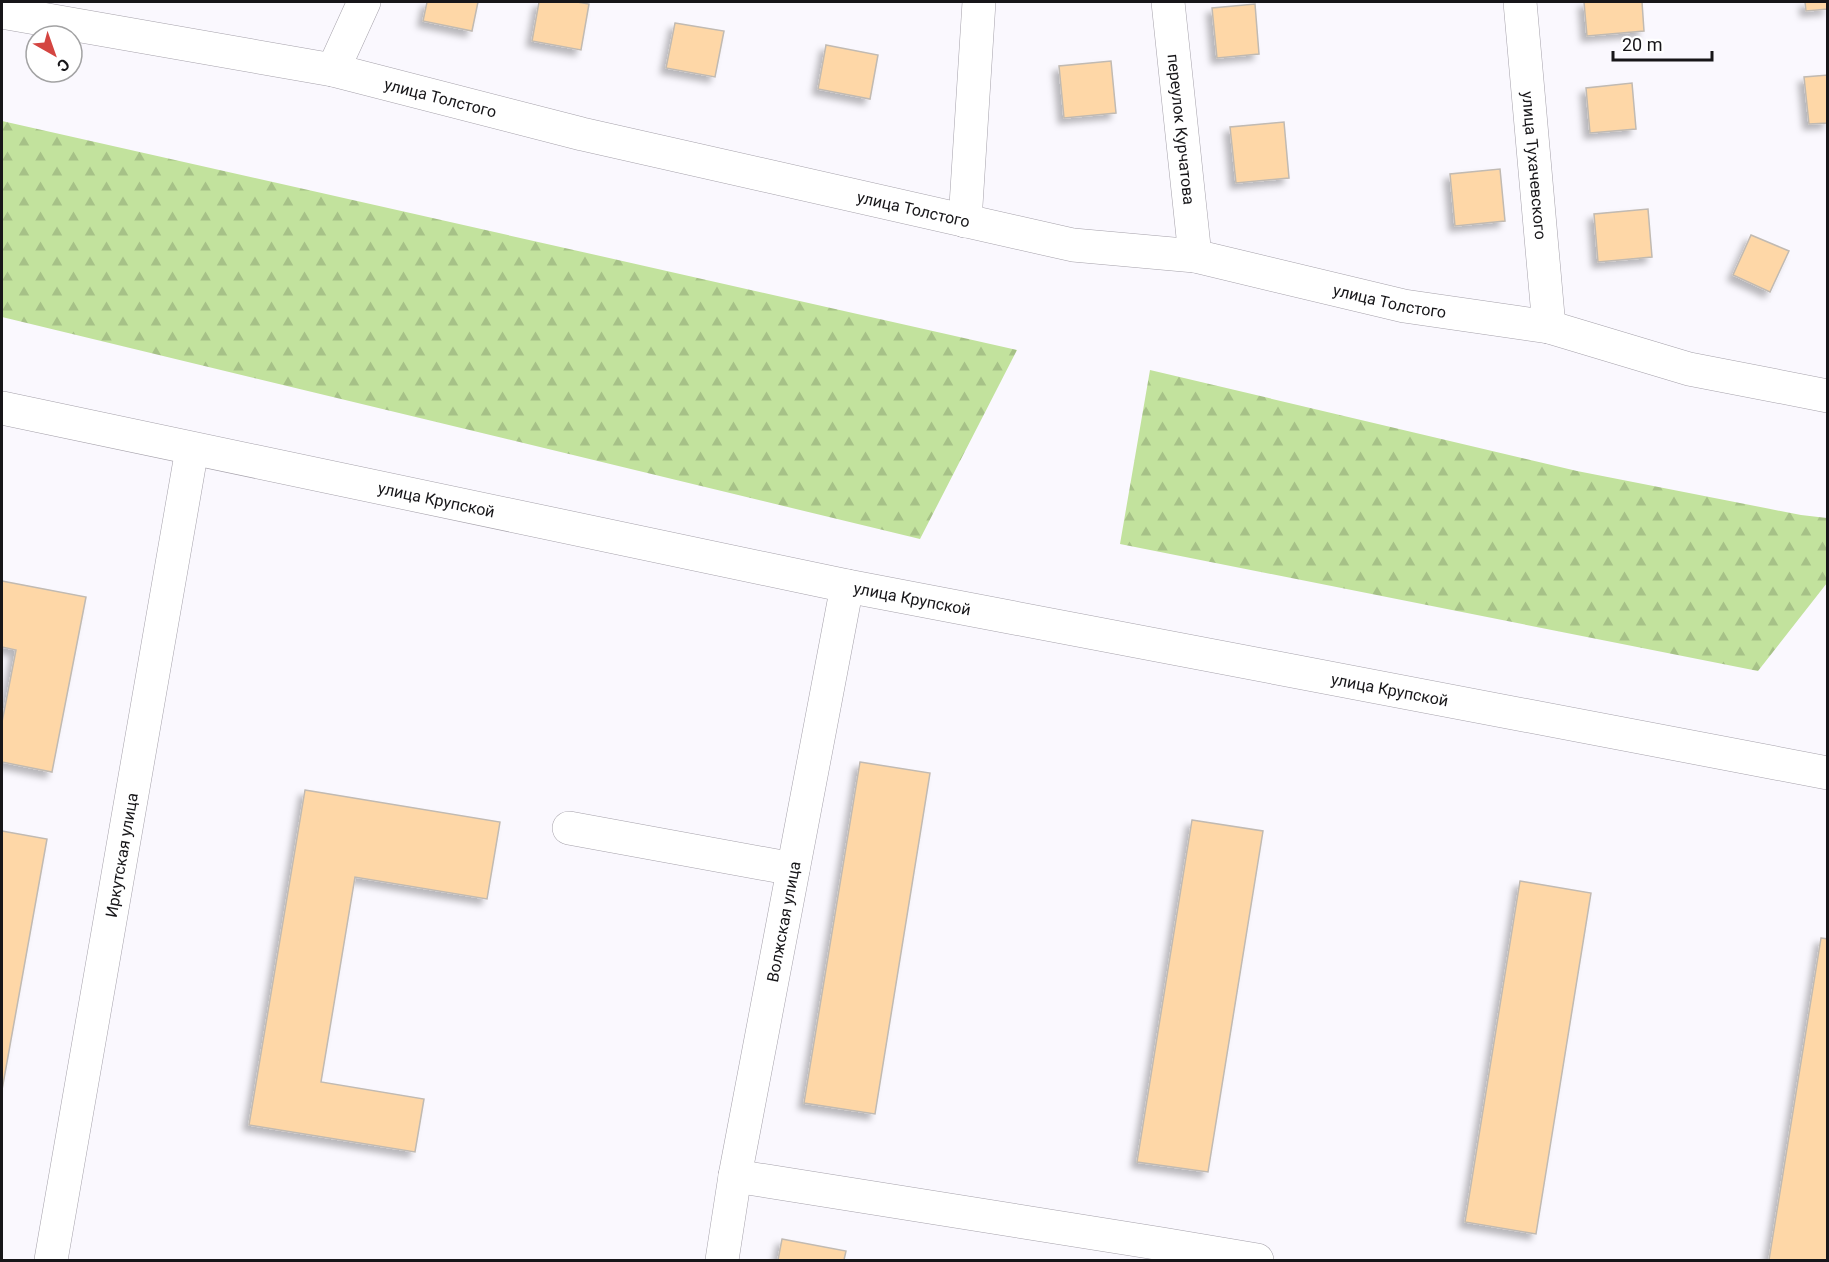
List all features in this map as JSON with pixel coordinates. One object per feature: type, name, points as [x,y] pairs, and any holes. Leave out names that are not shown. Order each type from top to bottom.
[{"type":"street","points":[[333,70],[364,2]]},
{"type":"street","points":[[965,221],[979,2]]},
{"type":"street","name":"переулок Курчатова","points":[[1168,2],[1195,256]]},
{"type":"street","name":"улица Тухачевского","points":[[1520,2],[1549,327]]},
{"type":"street","name":"улица Толстого","points":[[2,12],[333,70],[582,134],[1073,245],[1195,256],[1404,306],[1549,327],[1689,369],[1827,396]]},
{"type":"street","name":"улица Крупской","points":[[2,408],[847,586],[1827,773]]},
{"type":"street","name":"Иркутская улица","points":[[51,1260],[192,449]]},
{"type":"street","name":"Волжская улица","points":[[722,1260],[735,1176],[847,586]]},
{"type":"street","points":[[568,828],[793,869]]},
{"type":"street","points":[[735,1176],[1257,1260]]},
{"type":"green space","points":[[2,121],[1017,350],[920,539],[2,317]]},
{"type":"green space","points":[[1150,370],[1577,471],[1801,515],[1827,518],[1827,583],[1758,671],[1120,544]]},
{"type":"building","points":[[427,2],[478,2],[472,31],[423,21]]},
{"type":"building","points":[[539,2],[589,4],[581,50],[532,41]]},
{"type":"building","points":[[1584,2],[1642,2],[1644,31],[1587,36]]},
{"type":"building","points":[[1805,2],[1828,2],[1828,9],[1806,11]]},
{"type":"building","points":[[1255,4],[1259,54],[1217,58],[1212,8]]},
{"type":"building","points":[[675,23],[724,31],[715,77],[666,68]]},
{"type":"building","points":[[826,45],[878,55],[870,99],[818,89]]},
{"type":"building","points":[[1111,61],[1116,113],[1064,118],[1059,66]]},
{"type":"building","points":[[1828,75],[1828,123],[1809,124],[1804,77]]},
{"type":"building","points":[[1632,83],[1636,129],[1590,133],[1586,88]]},
{"type":"building","points":[[1284,122],[1289,178],[1236,183],[1230,127]]},
{"type":"building","points":[[1500,169],[1505,221],[1455,226],[1450,174]]},
{"type":"building","points":[[1648,209],[1652,257],[1598,262],[1594,214]]},
{"type":"building","points":[[1751,235],[1789,251],[1770,292],[1733,275]]},
{"type":"building","points":[[2,581],[86,597],[52,772],[2,762],[2,722],[16,650],[2,647]]},
{"type":"building","points":[[860,762],[930,773],[875,1114],[804,1103]]},
{"type":"building","points":[[305,790],[500,822],[487,899],[355,877],[321,1082],[424,1099],[415,1152],[249,1125]]},
{"type":"building","points":[[1192,820],[1263,831],[1208,1172],[1137,1162]]},
{"type":"building","points":[[2,831],[47,839],[2,1090]]},
{"type":"building","points":[[1520,881],[1591,893],[1536,1234],[1465,1222]]},
{"type":"building","points":[[1821,938],[1828,939],[1828,1260],[1769,1260]]},
{"type":"building","points":[[782,1239],[846,1251],[844,1260],[778,1260]]}]
